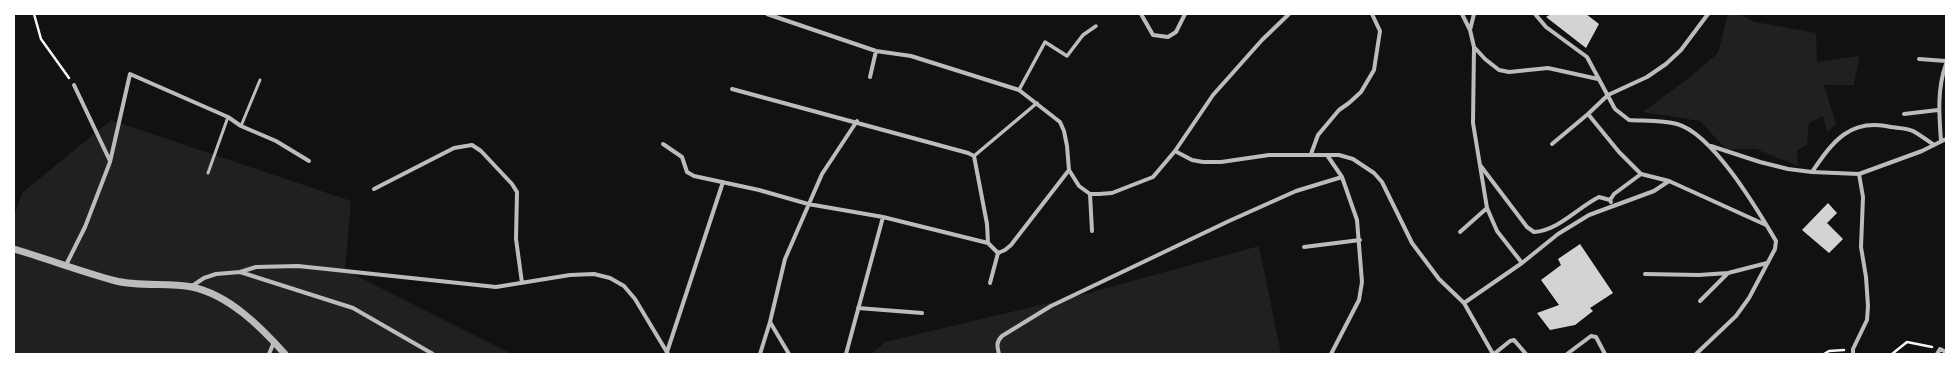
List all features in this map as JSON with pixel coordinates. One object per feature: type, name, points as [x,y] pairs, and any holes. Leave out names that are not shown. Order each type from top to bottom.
[{"type":"street","points":[[767,14],[876,51],[911,56],[1019,90],[1060,122],[1064,131],[1069,170],[1079,186],[1090,194],[1112,193],[1153,176],[1176,151],[1213,95],[1262,40],[1289,14]]},
{"type":"street","points":[[1141,14],[1153,35],[1168,37],[1176,32],[1185,14]]},
{"type":"street","points":[[1310,154],[1318,135],[1339,110],[1350,103],[1361,92],[1374,70],[1380,31],[1372,14]]},
{"type":"street","points":[[1462,14],[1470,30],[1474,47],[1473,123],[1487,208],[1497,231],[1522,263]]},
{"type":"street","points":[[1470,30],[1474,14]]},
{"type":"street","points":[[1536,14],[1546,27],[1587,57],[1615,109],[1629,120],[1677,124],[1691,130],[1710,146],[1767,225],[1776,241],[1767,263],[1749,298],[1736,316],[1696,354]]},
{"type":"street","points":[[1552,144],[1608,95],[1647,77],[1666,64],[1681,50],[1708,14]]},
{"type":"street","points":[[1019,90],[1045,42],[1067,56],[1083,35],[1096,26]]},
{"type":"street","points":[[1474,47],[1485,59],[1499,70],[1509,72],[1548,68],[1598,79]]},
{"type":"street","points":[[870,77],[876,51]]},
{"type":"street","points":[[1920,59],[1946,62],[1941,76],[1938,110],[1941,141]]},
{"type":"street","points":[[66,265],[85,227],[110,162],[130,74],[228,117],[241,126],[276,141],[309,161]]},
{"type":"street","points":[[74,85],[110,162]]},
{"type":"street","points":[[732,89],[792,106],[857,121],[974,156]]},
{"type":"street","points":[[974,156],[1037,103]]},
{"type":"street","points":[[1904,114],[1938,110]]},
{"type":"street","points":[[1588,114],[1619,152],[1641,174],[1669,181],[1767,225]]},
{"type":"street","points":[[760,354],[770,322],[784,258],[822,174],[857,121]]},
{"type":"street","points":[[1812,172],[1834,142],[1850,130],[1868,124],[1884,125],[1912,131],[1934,145]]},
{"type":"street","points":[[1710,146],[1760,162],[1812,172],[1858,174],[1908,157],[1946,139]]},
{"type":"street","points":[[663,144],[682,157],[687,172],[694,176],[808,204],[883,217],[988,243],[998,253]]},
{"type":"street","points":[[374,189],[454,148],[472,145],[481,151],[512,184],[517,192],[516,239],[522,283]]},
{"type":"street","points":[[1176,151],[1192,160],[1203,162],[1221,162],[1268,155],[1310,154],[1339,154],[1353,160],[1374,173],[1382,182],[1412,243],[1439,278],[1464,303],[1494,354],[1510,341],[1514,340],[1526,354]]},
{"type":"street","points":[[1327,155],[1342,177],[1357,220],[1360,240],[1362,282],[1359,300],[1331,354]]},
{"type":"street","points":[[974,156],[987,224],[988,243]]},
{"type":"street","points":[[1479,163],[1527,227],[1534,232],[1542,231],[1563,221],[1599,196],[1610,200],[1614,205]]},
{"type":"street","points":[[990,283],[998,253],[1010,244],[1069,170]]},
{"type":"street","points":[[1610,200],[1614,194],[1641,174]]},
{"type":"street","points":[[1853,354],[1853,349],[1867,320],[1868,306],[1866,277],[1861,247],[1864,197],[1858,174]]},
{"type":"street","points":[[999,354],[997,346],[998,341],[1002,336],[1051,306],[1296,191],[1342,177]]},
{"type":"street","points":[[1464,303],[1522,263],[1558,234],[1583,219],[1614,205],[1635,199],[1654,191],[1669,181]]},
{"type":"street","points":[[668,353],[723,182]]},
{"type":"street","points":[[1090,194],[1092,232]]},
{"type":"street","points":[[1460,232],[1487,208]]},
{"type":"street","points":[[846,354],[883,217]]},
{"type":"street","points":[[1304,247],[1360,240]]},
{"type":"street","points":[[14,249],[117,281],[192,287],[210,293],[232,305],[286,354]]},
{"type":"street","points":[[1645,274],[1699,275],[1728,273],[1767,263]]},
{"type":"street","points":[[192,287],[204,278],[216,274],[240,272],[256,267],[298,266],[496,287],[570,275],[594,274],[610,278],[624,286],[635,298],[668,353]]},
{"type":"street","points":[[240,272],[353,308],[433,354]]},
{"type":"street","points":[[1700,301],[1728,273]]},
{"type":"street","points":[[858,308],[922,313]]},
{"type":"street","points":[[770,322],[789,354]]},
{"type":"street","points":[[1566,354],[1591,336],[1596,337],[1605,354]]},
{"type":"street","points":[[269,354],[274,342]]},
{"type":"street","points":[[1937,354],[1940,349],[1946,352]]},
{"type":"lane","points":[[241,126],[260,80]]},
{"type":"lane","points":[[208,173],[228,117]]},
{"type":"path","points":[[34,14],[41,39],[74,85]]},
{"type":"path","points":[[1892,354],[1907,342],[1940,349]]},
{"type":"path","points":[[1824,354],[1829,351],[1853,349]]},
{"type":"shaded area","points":[[1728,14],[1739,14],[1755,22],[1816,33],[1817,62],[1859,56],[1854,85],[1824,85],[1836,124],[1827,133],[1823,116],[1809,123],[1807,145],[1797,150],[1798,166],[1756,149],[1726,149],[1700,121],[1643,112],[1690,77],[1718,53]]},
{"type":"shaded area","points":[[111,120],[351,201],[345,270],[512,354],[14,354],[14,217],[22,193]]},
{"type":"shaded area","points":[[1259,246],[1281,354],[871,354],[885,342],[1082,295]]},
{"type":"building","points":[[1551,14],[1586,14],[1599,24],[1586,48],[1546,17]]},
{"type":"building","points":[[1828,203],[1837,213],[1827,223],[1843,239],[1829,253],[1802,230]]},
{"type":"building","points":[[1580,244],[1613,293],[1590,308],[1593,311],[1575,325],[1550,330],[1537,313],[1559,305],[1541,280],[1561,265],[1558,259]]}]
